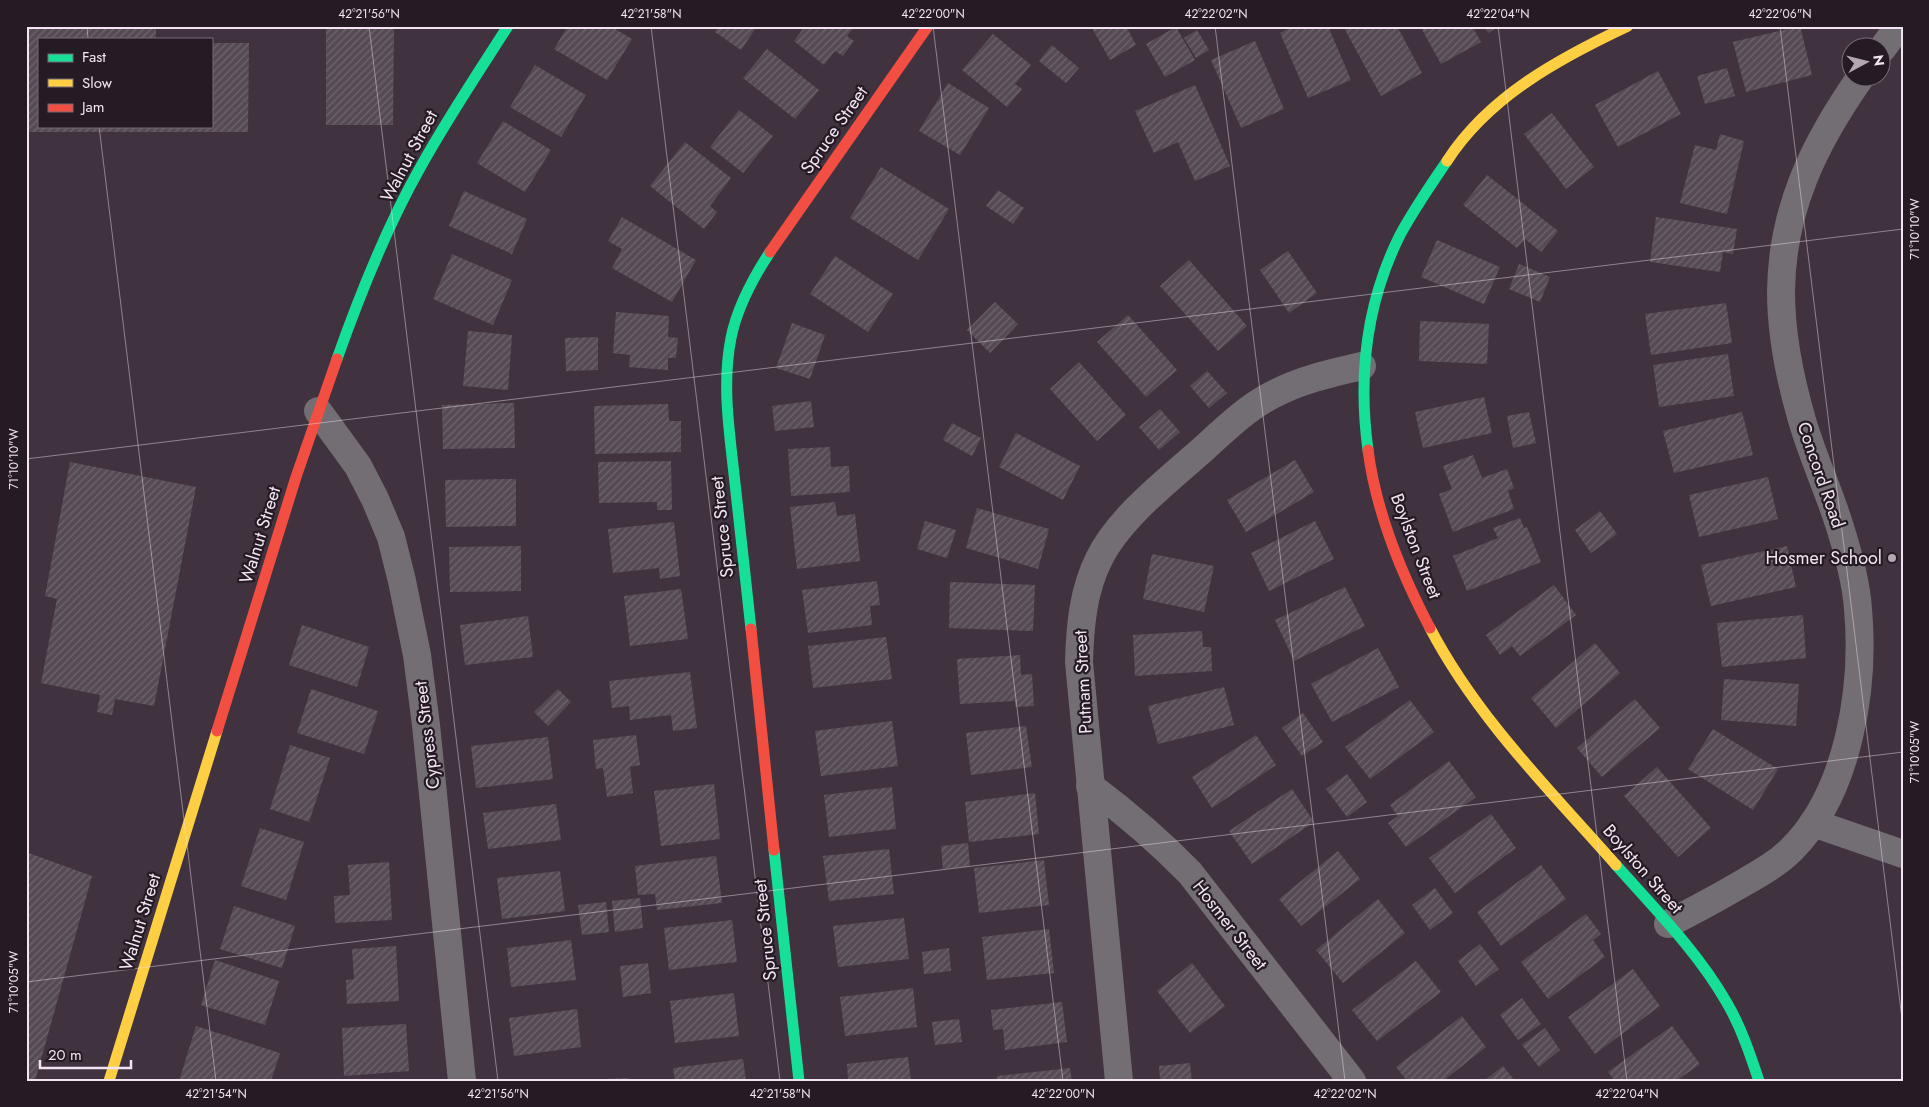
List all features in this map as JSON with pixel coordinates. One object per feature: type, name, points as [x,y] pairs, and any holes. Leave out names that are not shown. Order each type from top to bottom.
[{"type":"street","name":"Walnut Street","points":[[108,1081],[318,411],[359,297],[419,169],[448,119],[508,26]]},
{"type":"street","name":"Spruce Street","points":[[799,1081],[728,416],[727,381],[729,348],[738,316],[750,285],[928,26]]},
{"type":"street","name":"Boylston Street","points":[[1628,26],[1568,56],[1528,82],[1494,109],[1463,138],[1415,207],[1396,240],[1381,277],[1362,366],[1362,414],[1369,461],[1380,508],[1397,556],[1417,603],[1439,645],[1493,724],[1703,966],[1726,1002],[1746,1042],[1759,1081]]},
{"type":"street","points":[[1890,38],[1898,26]]},
{"type":"street","name":"Concord Road","points":[[1668,924],[1760,873],[1791,850],[1813,823],[1836,777],[1848,739],[1857,693],[1860,653],[1859,617],[1850,563],[1839,523],[1802,420],[1792,379],[1785,339],[1781,293],[1783,251],[1793,210],[1807,168],[1828,125],[1853,88]]},
{"type":"street","name":"Putnam Street","points":[[1119,1081],[1079,662],[1080,625],[1087,593],[1099,558],[1122,525],[1152,495],[1244,413],[1271,395],[1300,383],[1330,373],[1362,366]]},
{"type":"street","name":"Cypress Street","points":[[318,411],[358,466],[371,491],[390,536],[402,581],[417,655],[426,725],[462,1081]]},
{"type":"street","name":"Hosmer Street","points":[[1090,786],[1128,814],[1160,842],[1190,873],[1352,1081]]},
{"type":"street","points":[[1813,823],[1903,854]]},
{"type":"building","points":[[26,26],[156,26],[156,38],[38,38],[38,128],[212,128],[212,43],[249,43],[248,132],[26,132]]},
{"type":"building","points":[[326,26],[394,26],[393,125],[326,125]]},
{"type":"building","points":[[568,26],[610,26],[632,39],[607,80],[554,49]]},
{"type":"building","points":[[719,26],[757,26],[741,50],[715,32]]},
{"type":"building","points":[[805,26],[855,26],[847,36],[854,41],[843,56],[835,51],[824,65],[794,41]]},
{"type":"building","points":[[1095,26],[1126,26],[1136,45],[1110,60],[1092,28]]},
{"type":"building","points":[[1294,26],[1328,26],[1351,80],[1308,98],[1280,33]]},
{"type":"building","points":[[1343,26],[1397,26],[1422,73],[1381,96]]},
{"type":"building","points":[[1420,26],[1472,26],[1481,42],[1441,64]]},
{"type":"building","points":[[1484,26],[1500,26],[1488,33]]},
{"type":"building","points":[[1800,26],[1812,75],[1746,92],[1733,42]]},
{"type":"building","points":[[1176,27],[1195,60],[1165,77],[1146,44]]},
{"type":"building","points":[[1197,30],[1209,50],[1196,58],[1184,38]]},
{"type":"building","points":[[993,34],[1031,65],[1015,84],[1022,89],[1007,107],[962,70]]},
{"type":"building","points":[[1255,41],[1284,109],[1241,128],[1211,60]]},
{"type":"building","points":[[1052,45],[1079,68],[1066,83],[1039,61]]},
{"type":"building","points":[[767,49],[819,90],[795,119],[743,78]]},
{"type":"building","points":[[535,65],[586,95],[561,137],[510,107]]},
{"type":"building","points":[[1727,68],[1735,96],[1705,104],[1697,76]]},
{"type":"building","points":[[1658,71],[1681,114],[1618,147],[1595,105]]},
{"type":"building","points":[[948,83],[989,108],[960,155],[919,131]]},
{"type":"building","points":[[1195,85],[1230,166],[1195,181],[1178,142],[1154,153],[1135,111]]},
{"type":"building","points":[[739,110],[773,136],[743,173],[710,147]]},
{"type":"building","points":[[1552,113],[1594,167],[1566,189],[1524,134]]},
{"type":"building","points":[[503,121],[551,150],[525,192],[477,163]]},
{"type":"building","points":[[1720,134],[1744,141],[1727,214],[1680,203],[1695,145],[1716,150]]},
{"type":"building","points":[[685,142],[731,178],[710,206],[717,212],[704,229],[650,186]]},
{"type":"building","points":[[881,167],[949,209],[918,260],[850,218]]},
{"type":"building","points":[[1487,175],[1558,231],[1541,252],[1525,239],[1517,248],[1463,205]]},
{"type":"building","points":[[998,190],[1024,208],[1013,224],[986,206]]},
{"type":"building","points":[[464,191],[527,219],[512,254],[449,226]]},
{"type":"building","points":[[622,217],[696,260],[672,302],[612,268],[622,249],[608,241]]},
{"type":"building","points":[[1656,217],[1737,229],[1733,254],[1723,252],[1720,272],[1650,262]]},
{"type":"building","points":[[1437,240],[1500,267],[1484,304],[1421,277]]},
{"type":"building","points":[[1288,251],[1317,293],[1289,313],[1260,270]]},
{"type":"building","points":[[452,254],[512,280],[493,325],[433,299]]},
{"type":"building","points":[[835,256],[893,294],[868,332],[810,294]]},
{"type":"building","points":[[1189,260],[1247,326],[1218,351],[1160,286]]},
{"type":"building","points":[[1519,264],[1550,277],[1540,302],[1509,289]]},
{"type":"building","points":[[995,302],[1018,324],[990,353],[967,330]]},
{"type":"building","points":[[1726,303],[1732,343],[1651,355],[1645,314]]},
{"type":"building","points":[[616,312],[669,316],[668,337],[678,338],[676,358],[668,358],[668,370],[629,367],[630,355],[613,353]]},
{"type":"building","points":[[1128,315],[1177,370],[1146,397],[1097,342]]},
{"type":"building","points":[[1420,321],[1489,324],[1487,364],[1419,361]]},
{"type":"building","points":[[792,323],[825,335],[810,379],[776,368]]},
{"type":"building","points":[[468,331],[512,335],[508,390],[463,386]]},
{"type":"building","points":[[598,337],[598,370],[566,371],[565,338]]},
{"type":"building","points":[[1728,354],[1734,396],[1659,407],[1653,365]]},
{"type":"building","points":[[1079,362],[1126,415],[1097,441],[1050,389]]},
{"type":"building","points":[[1207,371],[1227,393],[1209,408],[1190,386]]},
{"type":"building","points":[[1484,397],[1492,433],[1423,448],[1415,412]]},
{"type":"building","points":[[811,401],[814,427],[775,431],[772,406]]},
{"type":"building","points":[[514,403],[515,448],[443,449],[442,405]]},
{"type":"building","points":[[668,404],[669,421],[681,421],[681,452],[595,454],[594,406]]},
{"type":"building","points":[[1160,409],[1180,432],[1159,450],[1139,427]]},
{"type":"building","points":[[1529,412],[1536,443],[1513,448],[1507,416]]},
{"type":"building","points":[[1742,412],[1753,455],[1674,473],[1663,431]]},
{"type":"building","points":[[952,423],[981,438],[972,456],[943,440]]},
{"type":"building","points":[[1016,433],[1080,466],[1063,500],[999,467]]},
{"type":"building","points":[[830,447],[831,467],[849,466],[850,492],[791,496],[788,449]]},
{"type":"building","points":[[1473,455],[1482,478],[1507,469],[1514,488],[1508,491],[1514,509],[1453,532],[1439,494],[1452,489],[1443,466]]},
{"type":"building","points":[[1295,460],[1314,492],[1246,532],[1227,500]]},
{"type":"building","points":[[671,461],[672,510],[657,510],[657,502],[599,503],[598,462]]},
{"type":"building","points":[[70,462],[196,487],[154,706],[115,699],[112,715],[97,712],[100,695],[41,683],[57,599],[45,596]]},
{"type":"building","points":[[1768,477],[1778,519],[1699,537],[1689,495]]},
{"type":"building","points":[[516,479],[516,526],[446,527],[445,480]]},
{"type":"building","points":[[835,502],[837,516],[855,514],[860,561],[797,569],[790,507]]},
{"type":"building","points":[[977,508],[1049,529],[1038,569],[966,548]]},
{"type":"building","points":[[1600,511],[1617,534],[1591,553],[1575,530]]},
{"type":"building","points":[[1520,518],[1524,528],[1527,527],[1541,562],[1467,591],[1453,556],[1498,538],[1493,528]]},
{"type":"building","points":[[925,521],[956,530],[947,558],[917,549]]},
{"type":"building","points":[[1315,521],[1334,559],[1269,591],[1251,553]]},
{"type":"building","points":[[674,522],[680,576],[660,579],[659,568],[613,573],[608,529]]},
{"type":"building","points":[[521,546],[521,591],[450,592],[449,547]]},
{"type":"building","points":[[1787,546],[1796,587],[1711,606],[1701,565]]},
{"type":"building","points":[[1152,554],[1214,566],[1204,612],[1143,599]]},
{"type":"building","points":[[877,581],[880,605],[870,606],[872,625],[808,633],[802,590]]},
{"type":"building","points":[[950,582],[1035,585],[1033,631],[949,628]]},
{"type":"building","points":[[1554,585],[1576,615],[1520,656],[1512,646],[1500,655],[1486,635]]},
{"type":"building","points":[[1345,587],[1365,626],[1294,661],[1275,620]]},
{"type":"building","points":[[681,589],[688,639],[630,646],[624,596]]},
{"type":"building","points":[[1803,615],[1806,658],[1722,667],[1717,623]]},
{"type":"building","points":[[528,616],[533,657],[465,665],[460,625]]},
{"type":"building","points":[[302,625],[369,647],[357,687],[289,665]]},
{"type":"building","points":[[1202,631],[1203,647],[1211,647],[1212,671],[1135,676],[1133,635]]},
{"type":"building","points":[[886,637],[892,679],[813,688],[808,646]]},
{"type":"building","points":[[1595,643],[1620,673],[1556,728],[1531,698]]},
{"type":"building","points":[[1378,648],[1399,687],[1332,722],[1311,684]]},
{"type":"building","points":[[1020,655],[1021,675],[1032,674],[1034,706],[1015,707],[1015,701],[960,704],[957,659]]},
{"type":"building","points":[[690,672],[697,728],[673,731],[671,715],[630,720],[629,706],[612,708],[609,681]]},
{"type":"building","points":[[1724,679],[1799,684],[1796,726],[1721,720]]},
{"type":"building","points":[[1224,687],[1234,725],[1158,744],[1148,706]]},
{"type":"building","points":[[311,689],[378,711],[364,754],[297,733]]},
{"type":"building","points":[[558,689],[571,702],[548,726],[534,712]]},
{"type":"building","points":[[1635,699],[1660,728],[1602,777],[1577,748]]},
{"type":"building","points":[[1410,700],[1434,732],[1370,779],[1345,747]]},
{"type":"building","points":[[1303,713],[1323,742],[1302,756],[1282,728]]},
{"type":"building","points":[[892,721],[898,766],[821,776],[815,731]]},
{"type":"building","points":[[1026,726],[1032,767],[971,775],[966,733]]},
{"type":"building","points":[[1713,729],[1778,769],[1753,810],[1688,769]]},
{"type":"building","points":[[636,735],[640,765],[630,767],[633,793],[607,797],[603,768],[596,769],[593,740]]},
{"type":"building","points":[[1256,735],[1276,765],[1212,808],[1192,777]]},
{"type":"building","points":[[548,737],[553,779],[476,788],[471,746]]},
{"type":"building","points":[[290,745],[330,758],[309,822],[270,809]]},
{"type":"building","points":[[1449,761],[1476,797],[1406,847],[1388,823],[1398,816],[1390,805]]},
{"type":"building","points":[[1657,767],[1711,828],[1678,857],[1624,796]]},
{"type":"building","points":[[1347,774],[1367,802],[1347,817],[1326,789]]},
{"type":"building","points":[[714,784],[720,839],[661,846],[654,791]]},
{"type":"building","points":[[892,787],[896,829],[829,837],[824,795]]},
{"type":"building","points":[[1292,789],[1314,822],[1252,864],[1229,831]]},
{"type":"building","points":[[1035,793],[1039,834],[969,842],[965,802]]},
{"type":"building","points":[[556,804],[561,840],[488,849],[483,813]]},
{"type":"building","points":[[1491,814],[1516,848],[1455,893],[1429,858]]},
{"type":"building","points":[[260,828],[304,842],[286,900],[241,886]]},
{"type":"building","points":[[968,843],[970,866],[943,869],[941,846]]},
{"type":"building","points":[[889,849],[894,894],[829,901],[823,856]]},
{"type":"building","points":[[1338,851],[1360,879],[1301,926],[1279,899]]},
{"type":"building","points":[[26,852],[92,876],[35,1081],[26,1081]]},
{"type":"building","points":[[716,856],[722,903],[657,910],[655,894],[638,895],[635,866]]},
{"type":"building","points":[[1044,860],[1049,905],[979,913],[974,868]]},
{"type":"building","points":[[389,862],[392,920],[335,923],[334,896],[350,895],[348,865]]},
{"type":"building","points":[[1541,865],[1566,899],[1501,946],[1477,912]]},
{"type":"building","points":[[560,871],[565,911],[502,919],[497,878]]},
{"type":"building","points":[[1435,888],[1453,913],[1430,930],[1412,905]]},
{"type":"building","points":[[640,898],[643,928],[615,932],[612,901]]},
{"type":"building","points":[[1378,899],[1405,933],[1343,983],[1316,950]]},
{"type":"building","points":[[606,902],[609,932],[582,935],[578,905]]},
{"type":"building","points":[[234,906],[295,926],[282,968],[220,949]]},
{"type":"building","points":[[1586,914],[1601,934],[1593,940],[1605,957],[1548,999],[1521,962]]},
{"type":"building","points":[[904,918],[909,959],[838,967],[833,926]]},
{"type":"building","points":[[732,920],[737,962],[669,970],[664,928]]},
{"type":"building","points":[[1049,929],[1054,973],[987,980],[982,937]]},
{"type":"building","points":[[571,940],[576,980],[511,987],[507,948]]},
{"type":"building","points":[[1480,944],[1499,969],[1476,986],[1458,961]]},
{"type":"building","points":[[396,946],[399,1001],[347,1004],[346,980],[354,979],[352,949]]},
{"type":"building","points":[[949,948],[951,971],[924,974],[922,952]]},
{"type":"building","points":[[215,960],[279,981],[265,1025],[201,1005]]},
{"type":"building","points":[[1416,961],[1441,992],[1377,1041],[1352,1010]]},
{"type":"building","points":[[648,963],[651,993],[623,997],[620,966]]},
{"type":"building","points":[[1192,963],[1225,1006],[1190,1033],[1157,991]]},
{"type":"building","points":[[1633,969],[1660,1006],[1595,1054],[1568,1017]]},
{"type":"building","points":[[913,988],[917,1027],[845,1036],[840,997]]},
{"type":"building","points":[[734,993],[739,1036],[675,1043],[670,1001]]},
{"type":"building","points":[[1522,998],[1541,1024],[1518,1040],[1500,1015]]},
{"type":"building","points":[[1062,1002],[1067,1042],[1005,1050],[1003,1029],[993,1030],[991,1010]]},
{"type":"building","points":[[577,1009],[581,1047],[514,1056],[509,1018]]},
{"type":"building","points":[[1462,1016],[1486,1047],[1443,1081],[1407,1081],[1396,1067]]},
{"type":"building","points":[[959,1019],[962,1042],[935,1045],[932,1022]]},
{"type":"building","points":[[406,1024],[409,1071],[344,1076],[342,1028]]},
{"type":"building","points":[[196,1026],[280,1053],[271,1081],[179,1081]]},
{"type":"building","points":[[1672,1026],[1700,1064],[1676,1081],[1615,1081],[1608,1072]]},
{"type":"building","points":[[1545,1028],[1560,1050],[1539,1067],[1522,1045]]},
{"type":"building","points":[[908,1057],[911,1081],[848,1081],[847,1064]]},
{"type":"building","points":[[743,1059],[746,1081],[675,1081],[673,1068]]},
{"type":"building","points":[[1190,1063],[1192,1081],[1160,1081],[1159,1066]]},
{"type":"building","points":[[1503,1066],[1515,1081],[1484,1081]]},
{"type":"building","points":[[1070,1068],[1072,1081],[997,1081],[997,1076]]},
{"type":"building","points":[[629,1078],[629,1081],[604,1081],[604,1079]]},
{"type":"traffic: fast","points":[[337,359],[374,262],[396,214],[441,132],[508,26]]},
{"type":"traffic: fast","points":[[1368,450],[1364,395],[1365,367],[1372,313],[1379,287],[1400,235],[1447,161]]},
{"type":"traffic: fast","points":[[751,629],[728,423],[727,372],[731,338],[741,304],[770,252]]},
{"type":"traffic: fast","points":[[774,850],[799,1081]]},
{"type":"traffic: fast","points":[[1616,865],[1675,931],[1716,984],[1737,1022],[1759,1081]]},
{"type":"traffic: slow","points":[[1447,161],[1483,117],[1505,98],[1528,81],[1577,51],[1628,26]]},
{"type":"traffic: slow","points":[[1430,628],[1449,661],[1492,723],[1616,865]]},
{"type":"traffic: slow","points":[[109,1081],[217,731]]},
{"type":"traffic: jam","points":[[770,252],[928,26]]},
{"type":"traffic: jam","points":[[217,731],[296,477],[337,359]]},
{"type":"traffic: jam","points":[[1368,450],[1377,496],[1391,542],[1409,586],[1430,628]]},
{"type":"traffic: jam","points":[[751,629],[774,850]]},
{"type":"place","name":"Hosmer School","points":[[1892,558]]}]
